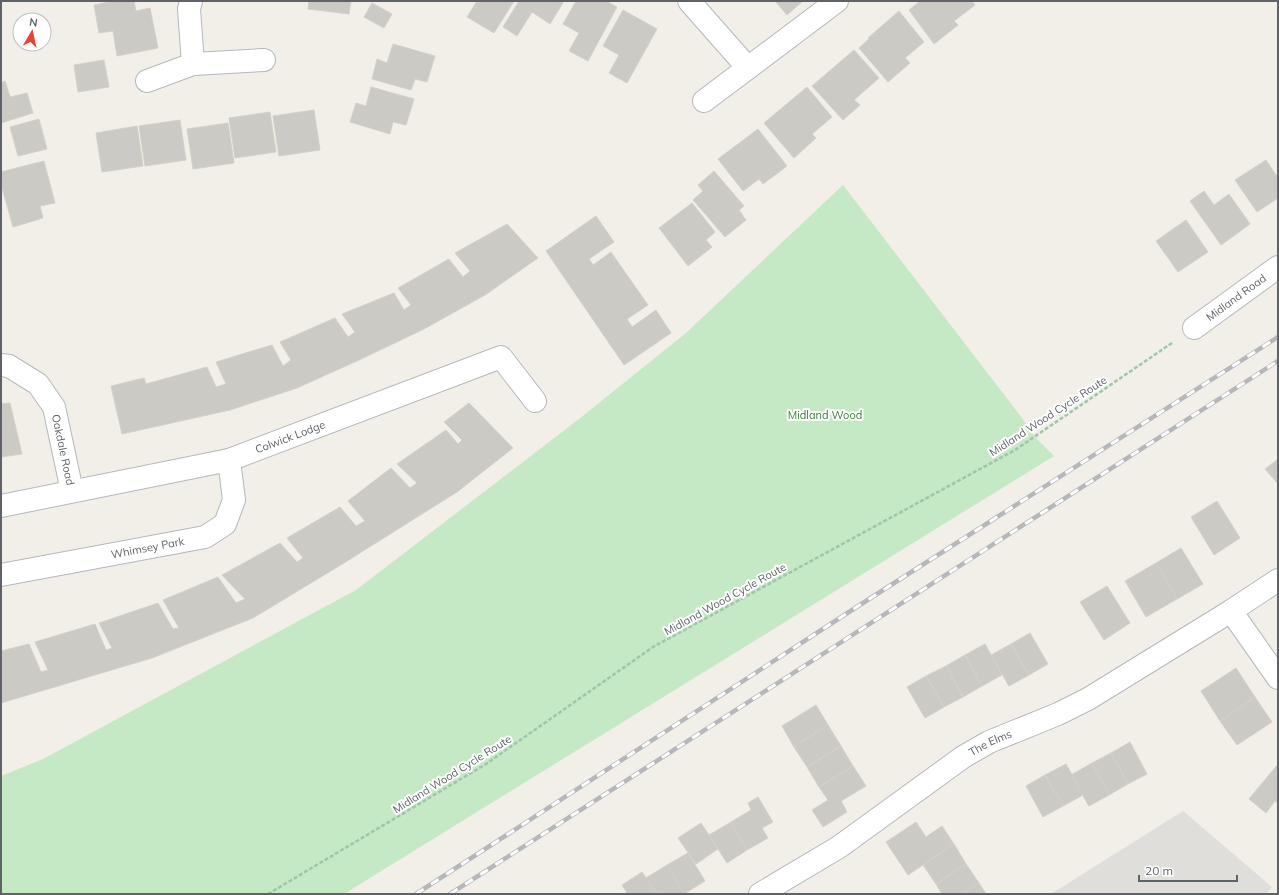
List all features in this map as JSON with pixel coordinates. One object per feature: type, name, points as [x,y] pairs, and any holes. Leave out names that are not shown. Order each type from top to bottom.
[{"type":"street","points":[[191,1],[189,9],[193,64]]},
{"type":"street","points":[[689,1],[748,68]]},
{"type":"street","points":[[704,101],[837,1]]},
{"type":"street","points":[[147,80],[193,64],[264,60]]},
{"type":"street","name":"Midland Road","points":[[1194,328],[1278,267]]},
{"type":"street","name":"Colwick Lodge","points":[[1,506],[229,460],[501,357],[535,401]]},
{"type":"street","name":"Oakdale Road","points":[[1,364],[9,366],[38,384],[54,406],[72,491]]},
{"type":"street","name":"Whimsey Park","points":[[1,575],[205,537],[225,524],[234,500],[229,460]]},
{"type":"street","name":"The Elms","points":[[760,894],[839,847],[963,757],[989,742],[1058,714],[1088,699],[1231,611],[1278,580]]},
{"type":"street","points":[[1231,611],[1278,678]]},
{"type":"path","name":"Midland Wood Cycle Route","points":[[268,894],[486,764],[653,647],[1015,450],[1194,328]]},
{"type":"shaded area","points":[[1183,811],[1272,887],[1266,894],[1051,894]]},
{"type":"green space","name":"Midland Wood","points":[[843,185],[1035,437],[1054,456],[344,894],[1,894],[1,776],[43,759],[356,590],[579,419],[686,333]]},
{"type":"building","points":[[114,1],[134,1],[136,11],[150,8],[158,48],[117,56],[113,31],[99,33],[94,5]]},
{"type":"building","points":[[309,1],[351,1],[349,14],[308,9]]},
{"type":"building","points":[[477,1],[514,1],[494,33],[467,17]]},
{"type":"building","points":[[519,1],[564,1],[550,24],[532,12],[517,36],[503,27]]},
{"type":"building","points":[[576,1],[606,1],[617,7],[588,61],[569,51],[579,33],[563,24]]},
{"type":"building","points":[[775,1],[803,1],[787,15]]},
{"type":"building","points":[[917,1],[972,1],[975,5],[954,21],[958,25],[934,44],[909,10],[919,2]]},
{"type":"building","points":[[372,3],[392,14],[384,28],[364,17]]},
{"type":"building","points":[[623,10],[657,29],[627,83],[609,73],[619,55],[603,46]]},
{"type":"building","points":[[899,11],[924,42],[905,58],[910,63],[888,82],[859,48],[869,39],[868,38]]},
{"type":"building","points":[[393,44],[435,56],[427,82],[415,79],[411,90],[372,79],[377,59],[387,63]]},
{"type":"building","points":[[854,50],[879,78],[854,100],[860,105],[843,120],[812,86]]},
{"type":"building","points":[[104,60],[109,87],[78,92],[74,65]]},
{"type":"building","points":[[5,81],[10,97],[27,93],[33,113],[1,123],[1,83]]},
{"type":"building","points":[[371,87],[414,99],[406,125],[393,122],[390,134],[350,122],[356,103],[366,106]]},
{"type":"building","points":[[807,87],[832,117],[812,134],[816,138],[794,158],[764,123]]},
{"type":"building","points":[[314,110],[320,150],[279,156],[273,116]]},
{"type":"building","points":[[270,112],[276,152],[235,158],[229,118]]},
{"type":"building","points":[[39,119],[47,149],[18,156],[10,127]]},
{"type":"building","points":[[180,120],[186,160],[145,166],[139,126]]},
{"type":"building","points":[[228,123],[234,163],[193,169],[187,129]]},
{"type":"building","points":[[137,126],[143,166],[102,172],[96,133]]},
{"type":"building","points":[[758,129],[787,166],[763,184],[759,179],[743,191],[718,159]]},
{"type":"building","points":[[1266,160],[1278,178],[1278,198],[1257,212],[1235,180]]},
{"type":"building","points":[[44,161],[55,203],[40,206],[43,218],[13,227],[1,184],[1,172]]},
{"type":"building","points":[[714,171],[744,206],[739,210],[746,220],[725,237],[693,200],[703,191],[698,185]]},
{"type":"building","points":[[1204,191],[1214,205],[1229,194],[1250,224],[1221,245],[1190,201]]},
{"type":"building","points":[[692,203],[715,232],[706,240],[712,247],[688,266],[659,228]]},
{"type":"building","points":[[596,216],[614,242],[589,259],[593,265],[611,252],[648,305],[627,319],[632,327],[656,310],[671,333],[624,365],[546,251]]},
{"type":"building","points":[[1186,220],[1208,252],[1178,272],[1156,241]]},
{"type":"building","points":[[507,224],[538,258],[485,295],[424,329],[297,388],[230,410],[122,434],[111,386],[144,378],[146,384],[207,367],[216,387],[226,384],[216,362],[272,345],[283,366],[291,360],[280,342],[335,318],[348,337],[355,332],[342,314],[394,293],[404,310],[411,305],[398,288],[449,259],[463,277],[470,271],[455,253]]},
{"type":"building","points":[[10,403],[22,454],[1,457],[1,404]]},
{"type":"building","points":[[469,403],[513,448],[457,492],[253,618],[152,658],[1,703],[1,651],[29,644],[41,672],[48,670],[35,642],[95,624],[106,650],[112,648],[99,623],[158,603],[173,629],[179,628],[163,600],[218,577],[236,603],[245,599],[222,575],[280,543],[297,562],[303,558],[287,538],[340,507],[356,526],[365,521],[348,501],[391,468],[410,488],[417,483],[397,464],[446,430],[458,444],[462,440],[444,422]]},
{"type":"building","points":[[1278,459],[1278,484],[1265,469]]},
{"type":"building","points":[[1217,501],[1240,538],[1214,555],[1191,517]]},
{"type":"building","points":[[1181,548],[1203,584],[1177,599],[1156,563]]},
{"type":"building","points":[[1156,563],[1177,599],[1146,617],[1125,581]]},
{"type":"building","points":[[1107,586],[1130,623],[1104,640],[1080,602]]},
{"type":"building","points":[[1030,633],[1048,664],[1029,675],[1011,644]]},
{"type":"building","points":[[985,644],[1002,675],[982,686],[965,655]]},
{"type":"building","points":[[1011,644],[1029,675],[1009,686],[991,655]]},
{"type":"building","points":[[965,655],[982,686],[963,697],[946,666]]},
{"type":"building","points":[[946,666],[963,697],[944,707],[926,676]]},
{"type":"building","points":[[1236,668],[1255,697],[1220,721],[1201,691]]},
{"type":"building","points":[[926,676],[944,707],[925,718],[907,687]]},
{"type":"building","points":[[1255,697],[1272,722],[1237,745],[1220,721]]},
{"type":"building","points":[[816,705],[828,725],[794,747],[782,726]]},
{"type":"building","points":[[828,725],[841,746],[807,767],[794,747]]},
{"type":"building","points":[[1130,742],[1147,774],[1128,784],[1111,753]]},
{"type":"building","points":[[841,746],[853,766],[819,787],[807,767]]},
{"type":"building","points":[[1111,753],[1128,784],[1109,795],[1092,763]]},
{"type":"building","points":[[1092,763],[1109,795],[1089,806],[1071,775]]},
{"type":"building","points":[[1066,764],[1083,795],[1063,806],[1045,775]]},
{"type":"building","points":[[1278,764],[1278,803],[1275,801],[1266,813],[1249,799]]},
{"type":"building","points":[[853,766],[866,786],[841,801],[847,812],[823,827],[812,810],[828,800],[819,787]]},
{"type":"building","points":[[1045,775],[1063,806],[1043,817],[1026,786]]},
{"type":"building","points":[[758,797],[773,822],[762,828],[768,838],[747,850],[731,822],[751,810],[748,803]]},
{"type":"building","points":[[731,822],[747,850],[727,863],[709,835]]},
{"type":"building","points":[[916,822],[926,837],[942,826],[954,844],[908,875],[886,842]]},
{"type":"building","points":[[701,823],[718,849],[696,864],[678,838]]},
{"type":"building","points":[[954,844],[966,864],[936,884],[923,865]]},
{"type":"building","points":[[688,853],[705,881],[684,894],[667,865]]},
{"type":"building","points":[[966,864],[979,883],[962,894],[942,894],[936,884]]},
{"type":"building","points":[[667,865],[684,894],[657,894],[646,878]]},
{"type":"building","points":[[642,872],[657,894],[627,893],[622,885]]},
{"type":"building","points":[[979,883],[986,894],[962,894]]},
{"type":"railway","points":[[416,894],[852,610],[1278,337]]},
{"type":"railway","points":[[450,894],[1278,361]]}]
